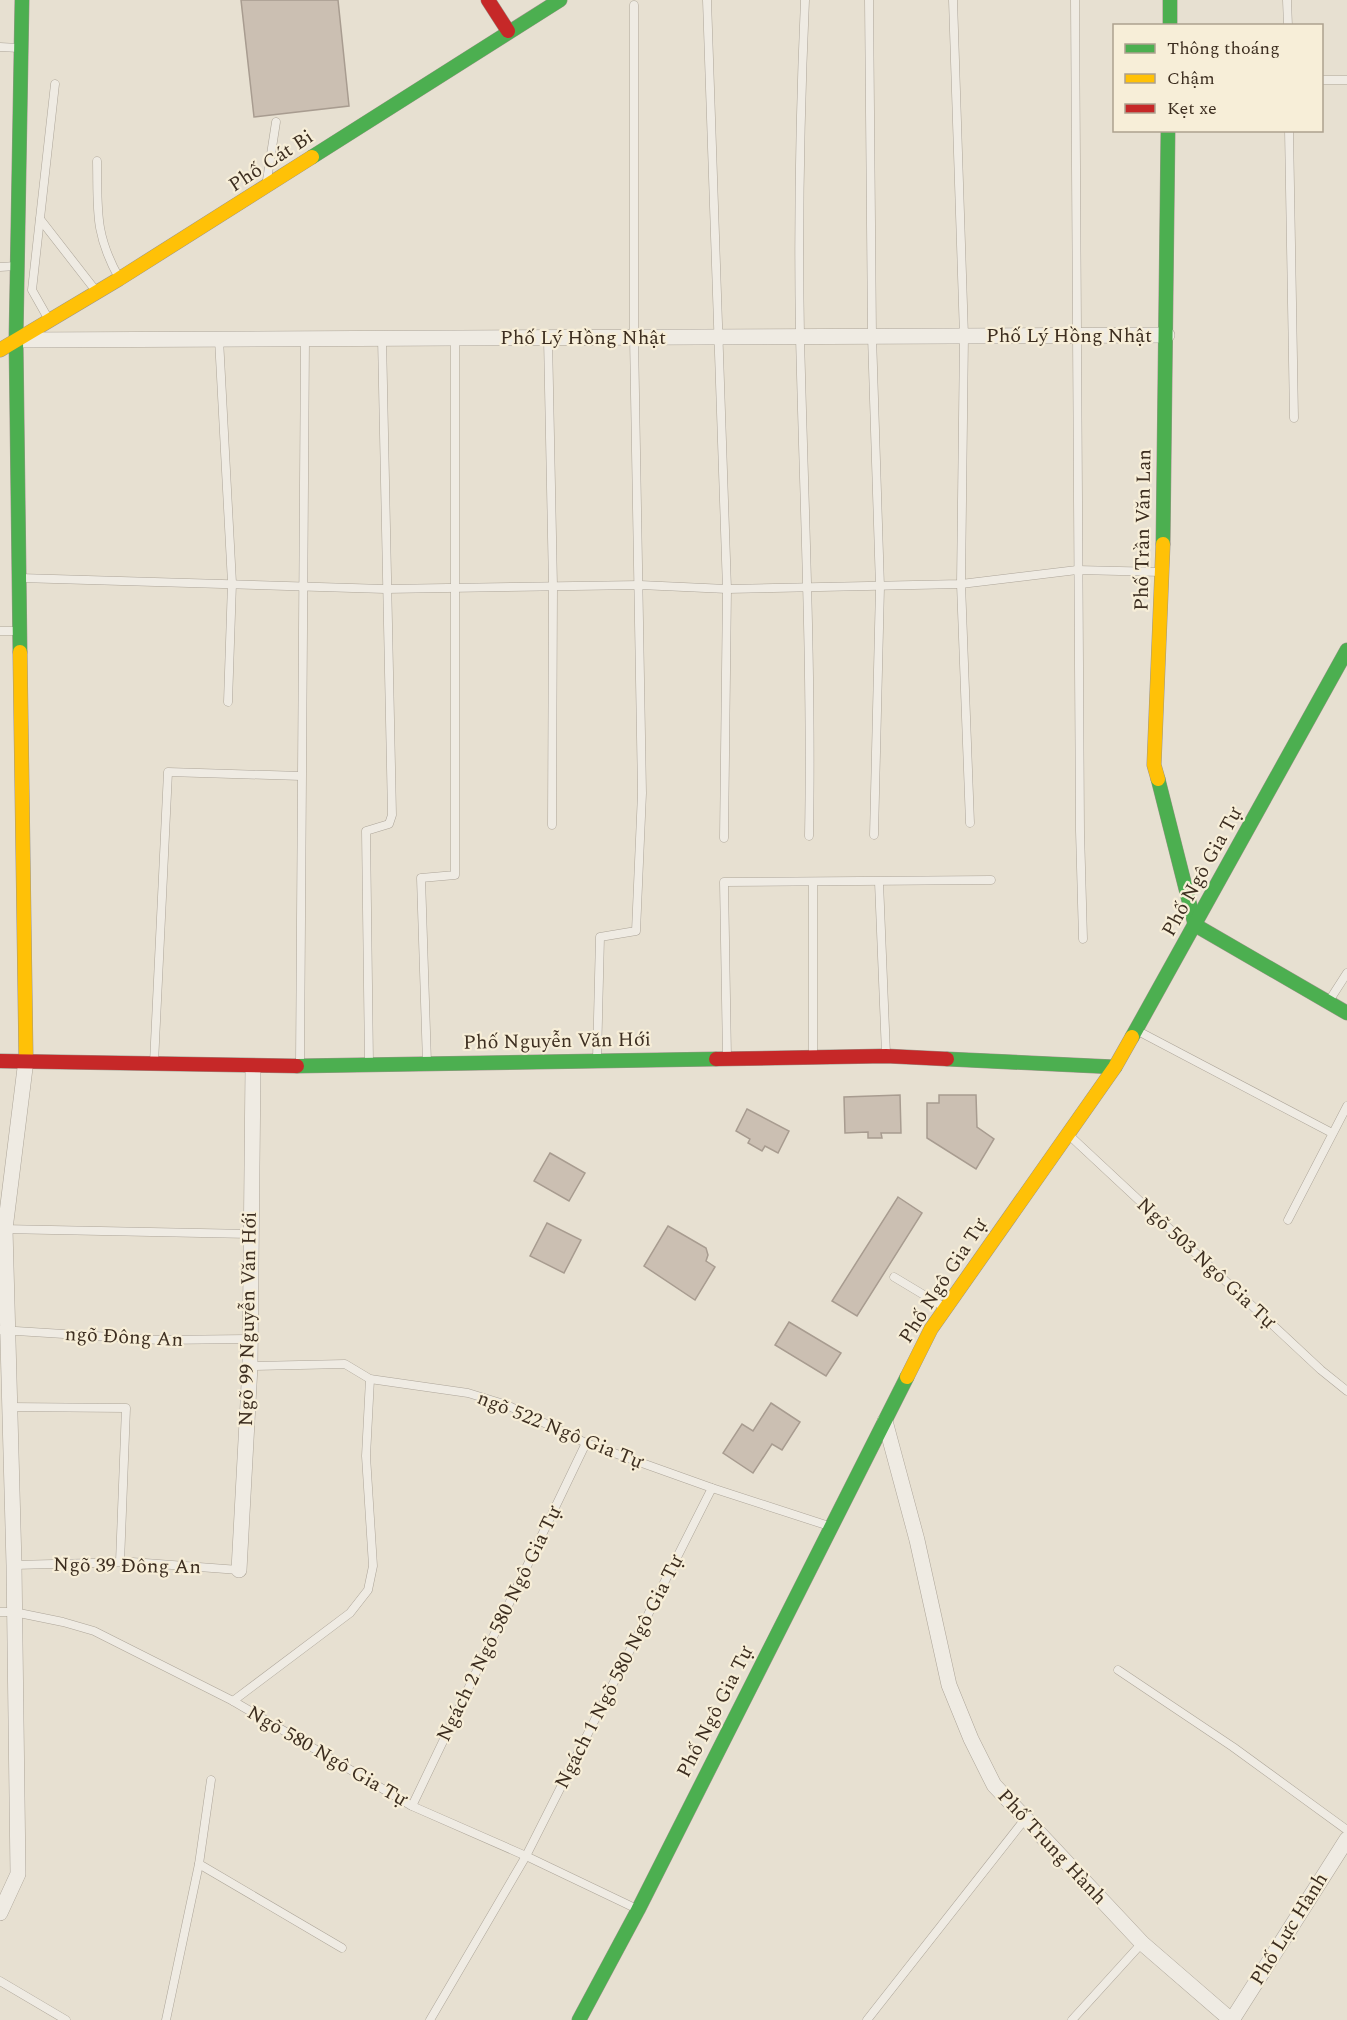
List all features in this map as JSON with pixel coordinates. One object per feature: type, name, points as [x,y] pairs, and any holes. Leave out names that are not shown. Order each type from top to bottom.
[{"type":"street","points":[[0,1913],[18,1874],[7,1612],[15,1565],[6,1519],[4,1426],[9,1407],[3,1330],[2,1229],[26,1060],[19,578],[8,340],[17,266],[22,0]]},
{"type":"street","points":[[489,0],[508,31]]},
{"type":"street","name":"Phố Cát Bi","points":[[0,350],[8,340],[49,320],[119,279],[560,0]]},
{"type":"street","points":[[1170,0],[1170,24]]},
{"type":"street","name":"Phố Trần Văn Lan","points":[[1168,132],[1163,572],[1154,765],[1196,925]]},
{"type":"street","name":"Phố Lý Hồng Nhật","points":[[8,340],[1167,335]]},
{"type":"street","name":"Phố Ngô Gia Tự","points":[[579,2020],[638,1910],[931,1329],[1067,1132],[1115,1067],[1347,650]]},
{"type":"street","points":[[1196,925],[1347,1013]]},
{"type":"street","name":"Phố Nguyễn Văn Hới","points":[[0,1061],[254,1067],[597,1059],[886,1056],[1115,1067]]},
{"type":"street","name":"Ngõ 99 Nguyễn Văn Hới","points":[[239,1570],[249,1366],[254,1067]]},
{"type":"street","name":"Phố Trung Hành","points":[[885,1421],[917,1540],[949,1684],[970,1739],[994,1785],[1142,1943],[1232,2020]]},
{"type":"street","name":"Phố Lực Hành","points":[[1232,2020],[1347,1839]]},
{"type":"lane","points":[[707,0],[727,589],[724,837]]},
{"type":"lane","points":[[805,0],[800,125],[800,337],[809,587],[809,836]]},
{"type":"lane","points":[[869,0],[872,336],[880,587],[874,836]]},
{"type":"lane","points":[[953,0],[964,336],[961,584],[970,823]]},
{"type":"lane","points":[[1075,0],[1077,570],[1083,939]]},
{"type":"lane","points":[[1287,0],[1288,24]]},
{"type":"lane","points":[[597,1059],[600,937],[636,931],[642,793],[634,337],[634,5]]},
{"type":"lane","points":[[0,47],[21,48]]},
{"type":"lane","points":[[1323,80],[1347,80]]},
{"type":"lane","points":[[49,320],[32,290],[55,84]]},
{"type":"lane","points":[[266,187],[276,122]]},
{"type":"lane","points":[[1289,132],[1294,418]]},
{"type":"lane","points":[[97,161],[98,226],[105,252],[119,279]]},
{"type":"lane","points":[[40,219],[97,292]]},
{"type":"lane","points":[[0,267],[17,266]]},
{"type":"lane","points":[[369,1065],[366,831],[389,824],[392,815],[385,589],[382,338]]},
{"type":"lane","points":[[427,1063],[421,878],[455,875],[453,586],[455,338]]},
{"type":"lane","points":[[548,338],[553,586],[552,825]]},
{"type":"lane","points":[[219,339],[232,583],[228,702]]},
{"type":"lane","points":[[300,1066],[305,339]]},
{"type":"lane","points":[[19,578],[385,589],[453,586],[640,585],[727,589],[961,584],[1077,570],[1163,572]]},
{"type":"lane","points":[[0,631],[20,631]]},
{"type":"lane","points":[[154,1064],[168,772],[301,776]]},
{"type":"lane","points":[[727,1058],[724,882],[991,880]]},
{"type":"lane","points":[[813,882],[813,1057]]},
{"type":"lane","points":[[879,882],[886,1056]]},
{"type":"lane","points":[[1329,1001],[1347,973]]},
{"type":"lane","points":[[1136,1030],[1332,1133]]},
{"type":"lane","points":[[1288,1220],[1347,1106]]},
{"type":"lane","name":"Ngõ 503 Ngô Gia Tự","points":[[1067,1132],[1321,1370],[1347,1391]]},
{"type":"lane","points":[[2,1229],[250,1234]]},
{"type":"lane","points":[[894,1277],[946,1308]]},
{"type":"lane","name":"ngõ Đông An","points":[[3,1330],[159,1340],[248,1339]]},
{"type":"lane","name":"ngõ 522 Ngô Gia Tự","points":[[249,1366],[345,1364],[370,1379],[468,1393],[507,1405],[586,1443],[712,1488],[831,1526]]},
{"type":"lane","points":[[233,1701],[350,1613],[368,1590],[373,1566],[366,1456],[370,1379]]},
{"type":"lane","points":[[9,1407],[126,1408],[120,1562]]},
{"type":"lane","name":"Ngách 2 Ngõ 580 Ngô Gia Tự","points":[[412,1806],[586,1443]]},
{"type":"lane","name":"Ngách 1 Ngõ 580 Ngô Gia Tự","points":[[430,2020],[526,1856],[712,1488]]},
{"type":"lane","name":"Ngõ 39 Đông An","points":[[15,1565],[120,1562],[239,1570]]},
{"type":"lane","name":"Ngõ 580 Ngô Gia Tự","points":[[7,1612],[94,1631],[233,1701],[412,1806],[526,1856],[638,1910]]},
{"type":"lane","points":[[1118,1670],[1233,1747],[1347,1830]]},
{"type":"lane","points":[[166,2020],[199,1864],[211,1780]]},
{"type":"lane","points":[[867,2020],[1024,1819]]},
{"type":"lane","points":[[199,1864],[342,1948]]},
{"type":"lane","points":[[1072,2020],[1142,1943]]},
{"type":"lane","points":[[0,1981],[66,2020]]},
{"type":"building","points":[[241,0],[338,0],[349,106],[254,117]]},
{"type":"building","points":[[900,1095],[901,1133],[881,1133],[882,1138],[868,1138],[868,1132],[845,1133],[844,1097]]},
{"type":"building","points":[[939,1095],[976,1095],[977,1127],[994,1139],[976,1169],[927,1138],[927,1103],[939,1103]]},
{"type":"building","points":[[747,1109],[789,1131],[778,1153],[765,1146],[762,1151],[748,1143],[750,1139],[736,1131]]},
{"type":"building","points":[[550,1153],[585,1173],[569,1201],[534,1181]]},
{"type":"building","points":[[898,1197],[922,1213],[857,1316],[832,1301]]},
{"type":"building","points":[[547,1223],[581,1240],[564,1273],[530,1256]]},
{"type":"building","points":[[668,1226],[706,1248],[708,1255],[706,1261],[715,1267],[695,1300],[644,1266]]},
{"type":"building","points":[[789,1322],[841,1353],[826,1376],[775,1345]]},
{"type":"building","points":[[771,1403],[800,1422],[782,1450],[772,1444],[753,1473],[723,1453],[742,1424],[753,1431]]},
{"type":"traffic: fast","points":[[20,652],[16,340],[22,0]]},
{"type":"traffic: fast","points":[[312,157],[560,0]]},
{"type":"traffic: fast","points":[[1170,0],[1170,24]]},
{"type":"traffic: fast","points":[[1163,544],[1168,132]]},
{"type":"traffic: fast","points":[[1132,1037],[1347,650]]},
{"type":"traffic: fast","points":[[1158,779],[1195,925],[1347,1013]]},
{"type":"traffic: fast","points":[[297,1066],[716,1059]]},
{"type":"traffic: fast","points":[[947,1059],[1115,1067]]},
{"type":"traffic: fast","points":[[579,2020],[638,1910],[907,1377]]},
{"type":"traffic: slow","points":[[0,350],[119,279],[312,157]]},
{"type":"traffic: slow","points":[[1158,779],[1154,765],[1163,544]]},
{"type":"traffic: slow","points":[[20,652],[26,1060]]},
{"type":"traffic: slow","points":[[907,1377],[931,1329],[1115,1067],[1132,1037]]},
{"type":"traffic: jam","points":[[488,0],[508,31]]},
{"type":"traffic: jam","points":[[716,1059],[886,1056],[947,1059]]},
{"type":"traffic: jam","points":[[0,1061],[297,1066]]}]
